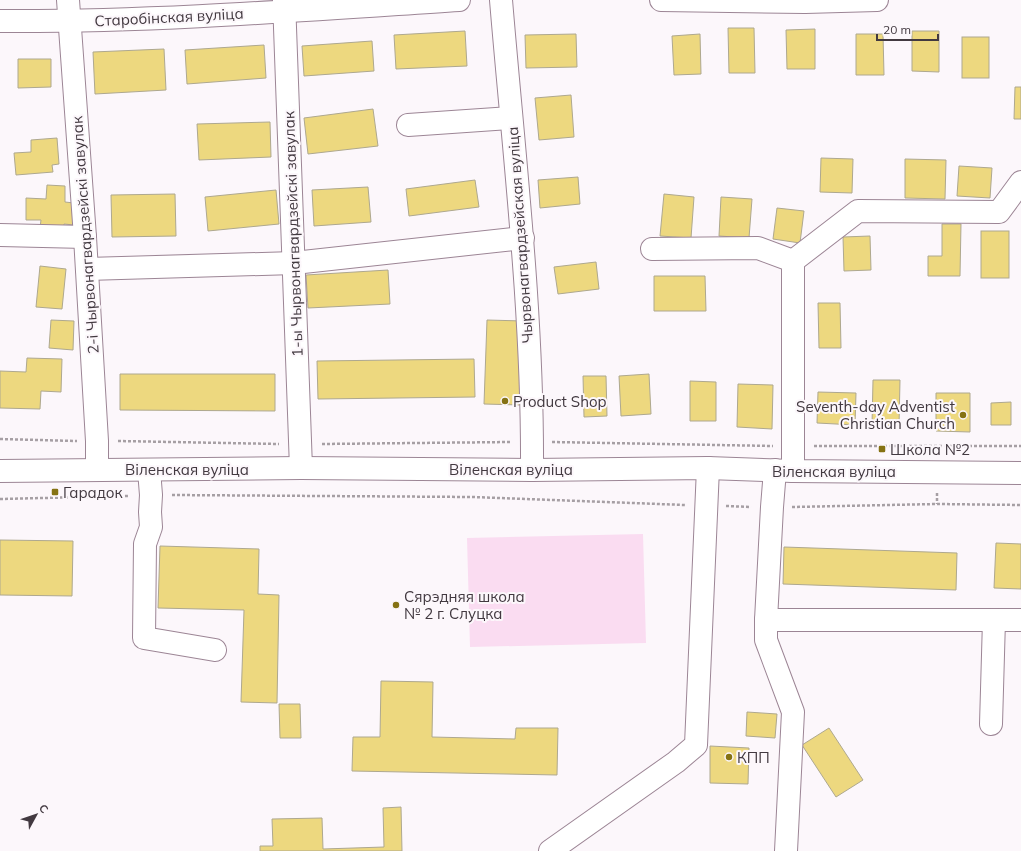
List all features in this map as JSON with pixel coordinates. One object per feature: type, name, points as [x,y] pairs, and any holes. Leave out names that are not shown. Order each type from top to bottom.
[{"type":"street","name":"2-і Чырвонагвардзейскі завулак","points":[[68,0],[71,21],[87,269],[97,441],[97,469]]},
{"type":"street","name":"Старобінская вуліца","points":[[0,20],[71,21],[284,6],[459,0]]},
{"type":"street","name":"Чырвонагвардзейская вуліца","points":[[501,0],[523,238],[532,405],[532,470]]},
{"type":"street","points":[[661,0],[805,2],[877,0]]},
{"type":"street","name":"1-ы Чырвонагвардзейскі завулак","points":[[284,6],[301,468]]},
{"type":"street","points":[[408,125],[511,118]]},
{"type":"street","points":[[786,851],[793,712],[766,640],[766,620],[772,507],[784,471],[793,261],[858,211],[999,212],[1021,182]]},
{"type":"street","points":[[0,235],[85,237]]},
{"type":"street","points":[[87,269],[294,263],[523,238]]},
{"type":"street","points":[[652,249],[758,248],[793,261]]},
{"type":"street","name":"Віленская вуліца","points":[[0,471],[301,468],[532,470],[708,468],[784,471],[935,471],[1021,473]]},
{"type":"street","points":[[550,851],[676,762],[696,745],[708,468]]},
{"type":"street","points":[[149,470],[151,527],[145,544],[144,638],[215,650]]},
{"type":"street","points":[[766,620],[1021,620]]},
{"type":"street","points":[[991,724],[994,620]]},
{"type":"path","points":[[0,499],[151,495],[473,497],[706,506],[772,507],[937,504],[1021,505]]},
{"type":"shaded area","points":[[643,534],[646,643],[470,647],[467,538]]},
{"type":"building","points":[[728,28],[754,28],[755,73],[729,73]]},
{"type":"building","points":[[815,29],[815,69],[787,69],[786,30]]},
{"type":"building","points":[[465,31],[467,66],[396,69],[394,35]]},
{"type":"building","points":[[912,31],[939,31],[939,72],[912,71]]},
{"type":"building","points":[[576,34],[577,67],[526,68],[525,35]]},
{"type":"building","points":[[700,34],[701,74],[674,75],[672,36]]},
{"type":"building","points":[[856,34],[883,34],[884,75],[856,75]]},
{"type":"building","points":[[962,37],[989,37],[989,78],[962,78]]},
{"type":"building","points":[[372,41],[374,71],[304,76],[302,46]]},
{"type":"building","points":[[264,45],[266,78],[187,84],[185,50]]},
{"type":"building","points":[[164,49],[166,90],[95,94],[93,52]]},
{"type":"building","points":[[18,59],[51,59],[51,87],[18,88]]},
{"type":"building","points":[[1015,87],[1021,87],[1021,119],[1014,119]]},
{"type":"building","points":[[571,95],[574,137],[539,140],[535,98]]},
{"type":"building","points":[[373,109],[378,146],[308,154],[304,118]]},
{"type":"building","points":[[270,122],[271,157],[199,160],[197,124]]},
{"type":"building","points":[[57,138],[59,164],[52,165],[53,172],[16,175],[14,153],[31,152],[31,140]]},
{"type":"building","points":[[821,158],[853,159],[852,193],[820,192]]},
{"type":"building","points":[[905,159],[946,160],[945,199],[905,198]]},
{"type":"building","points":[[959,166],[992,168],[990,198],[957,196]]},
{"type":"building","points":[[578,177],[580,204],[540,208],[538,180]]},
{"type":"building","points":[[475,180],[479,207],[409,216],[406,189]]},
{"type":"building","points":[[47,185],[65,186],[65,202],[74,203],[74,225],[64,224],[64,228],[40,228],[41,220],[26,220],[26,198],[46,199]]},
{"type":"building","points":[[368,187],[371,222],[314,226],[312,190]]},
{"type":"building","points":[[276,190],[279,224],[208,231],[205,197]]},
{"type":"building","points":[[175,194],[176,236],[112,237],[111,195]]},
{"type":"building","points":[[664,194],[694,197],[691,238],[660,236]]},
{"type":"building","points":[[721,197],[752,199],[749,238],[719,236]]},
{"type":"building","points":[[777,208],[804,211],[800,243],[773,239]]},
{"type":"building","points":[[942,224],[961,224],[960,276],[928,276],[928,256],[942,256]]},
{"type":"building","points":[[981,231],[1009,231],[1009,278],[981,278]]},
{"type":"building","points":[[870,236],[871,270],[844,271],[843,237]]},
{"type":"building","points":[[596,262],[599,289],[558,294],[554,267]]},
{"type":"building","points":[[40,266],[66,269],[62,309],[36,307]]},
{"type":"building","points":[[388,270],[390,304],[308,308],[306,275]]},
{"type":"building","points":[[654,276],[705,276],[706,311],[654,311]]},
{"type":"building","points":[[818,303],[840,303],[841,348],[819,348]]},
{"type":"building","points":[[51,320],[74,321],[73,350],[49,348]]},
{"type":"building","points":[[487,320],[523,321],[520,405],[484,404]]},
{"type":"building","points":[[27,358],[62,359],[61,392],[41,391],[40,409],[0,408],[0,371],[26,372]]},
{"type":"building","points":[[474,359],[475,397],[318,399],[317,361]]},
{"type":"building","points":[[120,374],[275,374],[275,411],[120,410]]},
{"type":"building","points":[[649,374],[651,414],[621,416],[619,376]]},
{"type":"building","points":[[583,376],[606,376],[607,416],[584,417]]},
{"type":"building","points":[[873,380],[900,380],[899,426],[872,425]]},
{"type":"building","points":[[690,381],[716,382],[716,421],[690,421]]},
{"type":"building","points":[[738,384],[773,385],[772,429],[737,427]]},
{"type":"building","points":[[818,392],[856,393],[855,425],[817,423]]},
{"type":"building","points":[[936,393],[970,393],[970,432],[936,431]]},
{"type":"building","points":[[1011,402],[1011,425],[991,425],[991,403]]},
{"type":"building","points":[[0,540],[73,541],[72,596],[0,595]]},
{"type":"building","points":[[996,543],[1021,544],[1021,589],[994,588]]},
{"type":"building","points":[[160,546],[259,549],[258,594],[279,595],[277,703],[241,702],[244,610],[158,608]]},
{"type":"building","points":[[784,547],[957,553],[956,590],[783,584]]},
{"type":"building","points":[[381,681],[433,682],[432,737],[515,739],[516,728],[558,728],[557,775],[352,771],[353,737],[380,737]]},
{"type":"building","points":[[279,704],[300,704],[301,738],[280,738]]},
{"type":"building","points":[[747,712],[777,714],[775,738],[746,736]]},
{"type":"building","points":[[829,728],[863,780],[836,797],[802,745]]},
{"type":"building","name":"КПП","points":[[710,746],[749,748],[748,784],[710,783]]},
{"type":"building","points":[[401,807],[402,851],[260,851],[260,846],[273,846],[272,819],[322,818],[323,849],[384,847],[383,808]]},
{"type":"place","name":"Product Shop","points":[[505,401]]},
{"type":"place","name":"Seventh-day Adventist Christian Church","points":[[963,415]]},
{"type":"place","name":"Школа №2","points":[[882,449]]},
{"type":"place","name":"Гарадок","points":[[55,492]]},
{"type":"place","name":"Сярэдняя школа № 2 г. Слуцка","points":[[396,605]]},
{"type":"place","name":"КПП","points":[[729,757]]}]
